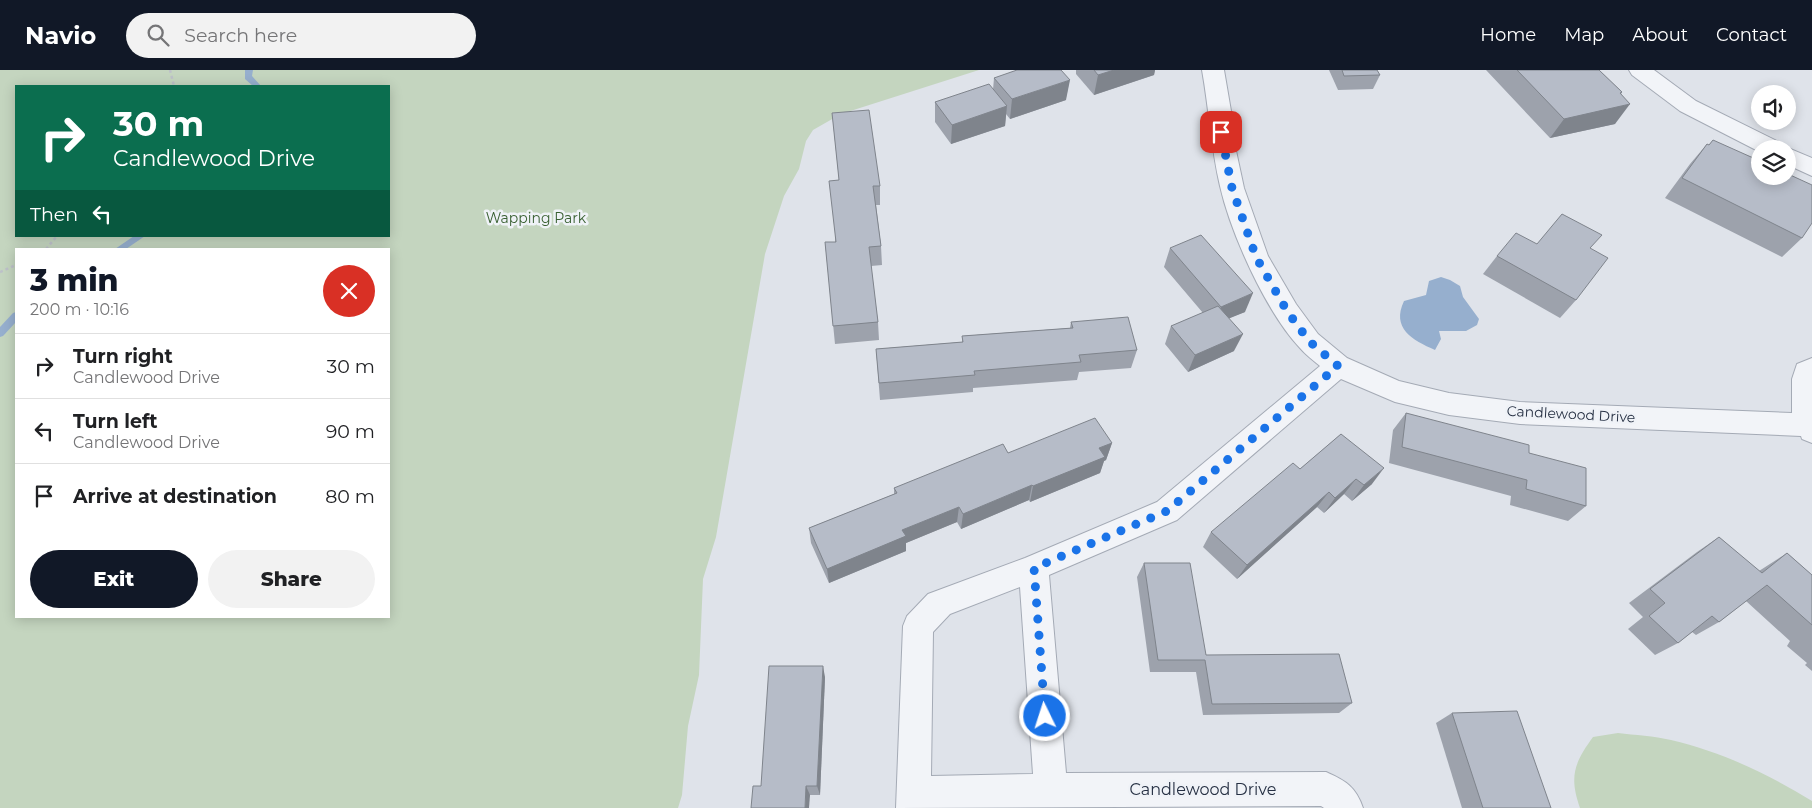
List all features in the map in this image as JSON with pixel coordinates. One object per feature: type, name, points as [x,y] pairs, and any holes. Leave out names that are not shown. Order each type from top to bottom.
[{"type":"street","name":"Candlewood Drive","points":[[1213,70],[1220,111],[1221,132],[1232,188],[1256,257],[1287,311],[1309,341],[1338,366],[1395,391],[1458,406],[1520,413],[1811,427]]},
{"type":"street","points":[[1640,70],[1688,106],[1755,140]]},
{"type":"street","points":[[1796,160],[1812,168]]},
{"type":"street","name":"Candlewood Drive","points":[[1338,366],[1167,511],[1034,568],[939,604],[918,626],[913,801],[1051,790],[1326,789],[1344,802],[1346,808]]},
{"type":"street","points":[[1811,427],[1804,392],[1806,372],[1812,368]]},
{"type":"street","points":[[1034,568],[1051,790]]},
{"type":"path","points":[[170,70],[174,85]]},
{"type":"path","points":[[47,248],[56,237]]},
{"type":"path","points":[[0,272],[15,265]]},
{"type":"green space","name":"Wapping Park","points":[[0,70],[979,70],[841,114],[813,130],[806,141],[799,169],[784,196],[765,254],[716,537],[703,579],[699,675],[688,726],[682,795],[678,808],[0,808]]},
{"type":"green space","points":[[1618,733],[1671,740],[1726,757],[1761,773],[1812,801],[1812,808],[1580,808],[1574,779],[1581,755],[1593,737]]},
{"type":"water","points":[[1441,277],[1460,286],[1463,297],[1479,319],[1477,325],[1466,331],[1439,331],[1441,339],[1435,350],[1419,342],[1406,332],[1400,319],[1404,301],[1426,295],[1429,281]]},
{"type":"building","points":[[1017,70],[1061,70],[1070,80],[1012,99],[994,78]]},
{"type":"building","points":[[1094,70],[1114,70],[1098,75]]},
{"type":"building","points":[[1342,70],[1377,70],[1380,75],[1344,76]]},
{"type":"building","points":[[1517,70],[1599,70],[1622,92],[1620,93],[1630,104],[1564,119]]},
{"type":"building","points":[[989,84],[1007,106],[952,125],[935,102]]},
{"type":"building","points":[[869,110],[880,186],[873,186],[881,246],[869,247],[878,322],[833,326],[825,242],[836,242],[829,181],[839,180],[832,113]]},
{"type":"building","points":[[1713,140],[1751,157],[1751,185],[1796,185],[1796,178],[1812,185],[1812,223],[1802,238],[1682,178],[1707,144],[1709,145]]},
{"type":"building","points":[[1562,214],[1602,235],[1590,248],[1608,258],[1576,300],[1497,256],[1516,233],[1537,244]]},
{"type":"building","points":[[1201,235],[1253,293],[1221,307],[1170,248]]},
{"type":"building","points":[[1218,306],[1243,334],[1195,355],[1171,326]]},
{"type":"building","points":[[1128,317],[1137,350],[1079,355],[1081,362],[974,371],[975,375],[879,383],[876,349],[963,342],[962,336],[1073,328],[1071,322]]},
{"type":"building","points":[[1406,413],[1529,445],[1529,453],[1586,468],[1586,506],[1526,489],[1527,480],[1402,447]]},
{"type":"building","points":[[1095,418],[1112,443],[1099,448],[1105,457],[963,514],[959,507],[902,530],[906,536],[827,569],[809,528],[897,493],[894,488],[1003,444],[1008,453]]},
{"type":"building","points":[[1341,434],[1384,468],[1364,485],[1356,479],[1335,498],[1329,492],[1247,565],[1211,532],[1293,463],[1300,469]]},
{"type":"building","points":[[1719,537],[1762,573],[1787,553],[1812,575],[1812,625],[1767,585],[1719,622],[1712,616],[1678,643],[1649,616],[1665,603],[1650,589]]},
{"type":"building","points":[[1144,563],[1190,563],[1206,655],[1339,654],[1352,703],[1212,704],[1205,660],[1158,660]]},
{"type":"building","points":[[769,666],[823,666],[817,786],[806,786],[805,808],[751,808],[753,786],[761,786]]},
{"type":"building","points":[[1517,711],[1551,808],[1483,808],[1452,713]]},
{"type":"waterway","points":[[249,70],[248,77],[256,85]]},
{"type":"waterway","points":[[121,248],[139,237]]},
{"type":"waterway","points":[[0,333],[15,317]]},
{"type":"route","points":[[1045,716],[1034,568],[1167,511],[1338,366],[1309,341],[1287,311],[1256,257],[1232,188],[1221,132]]}]
